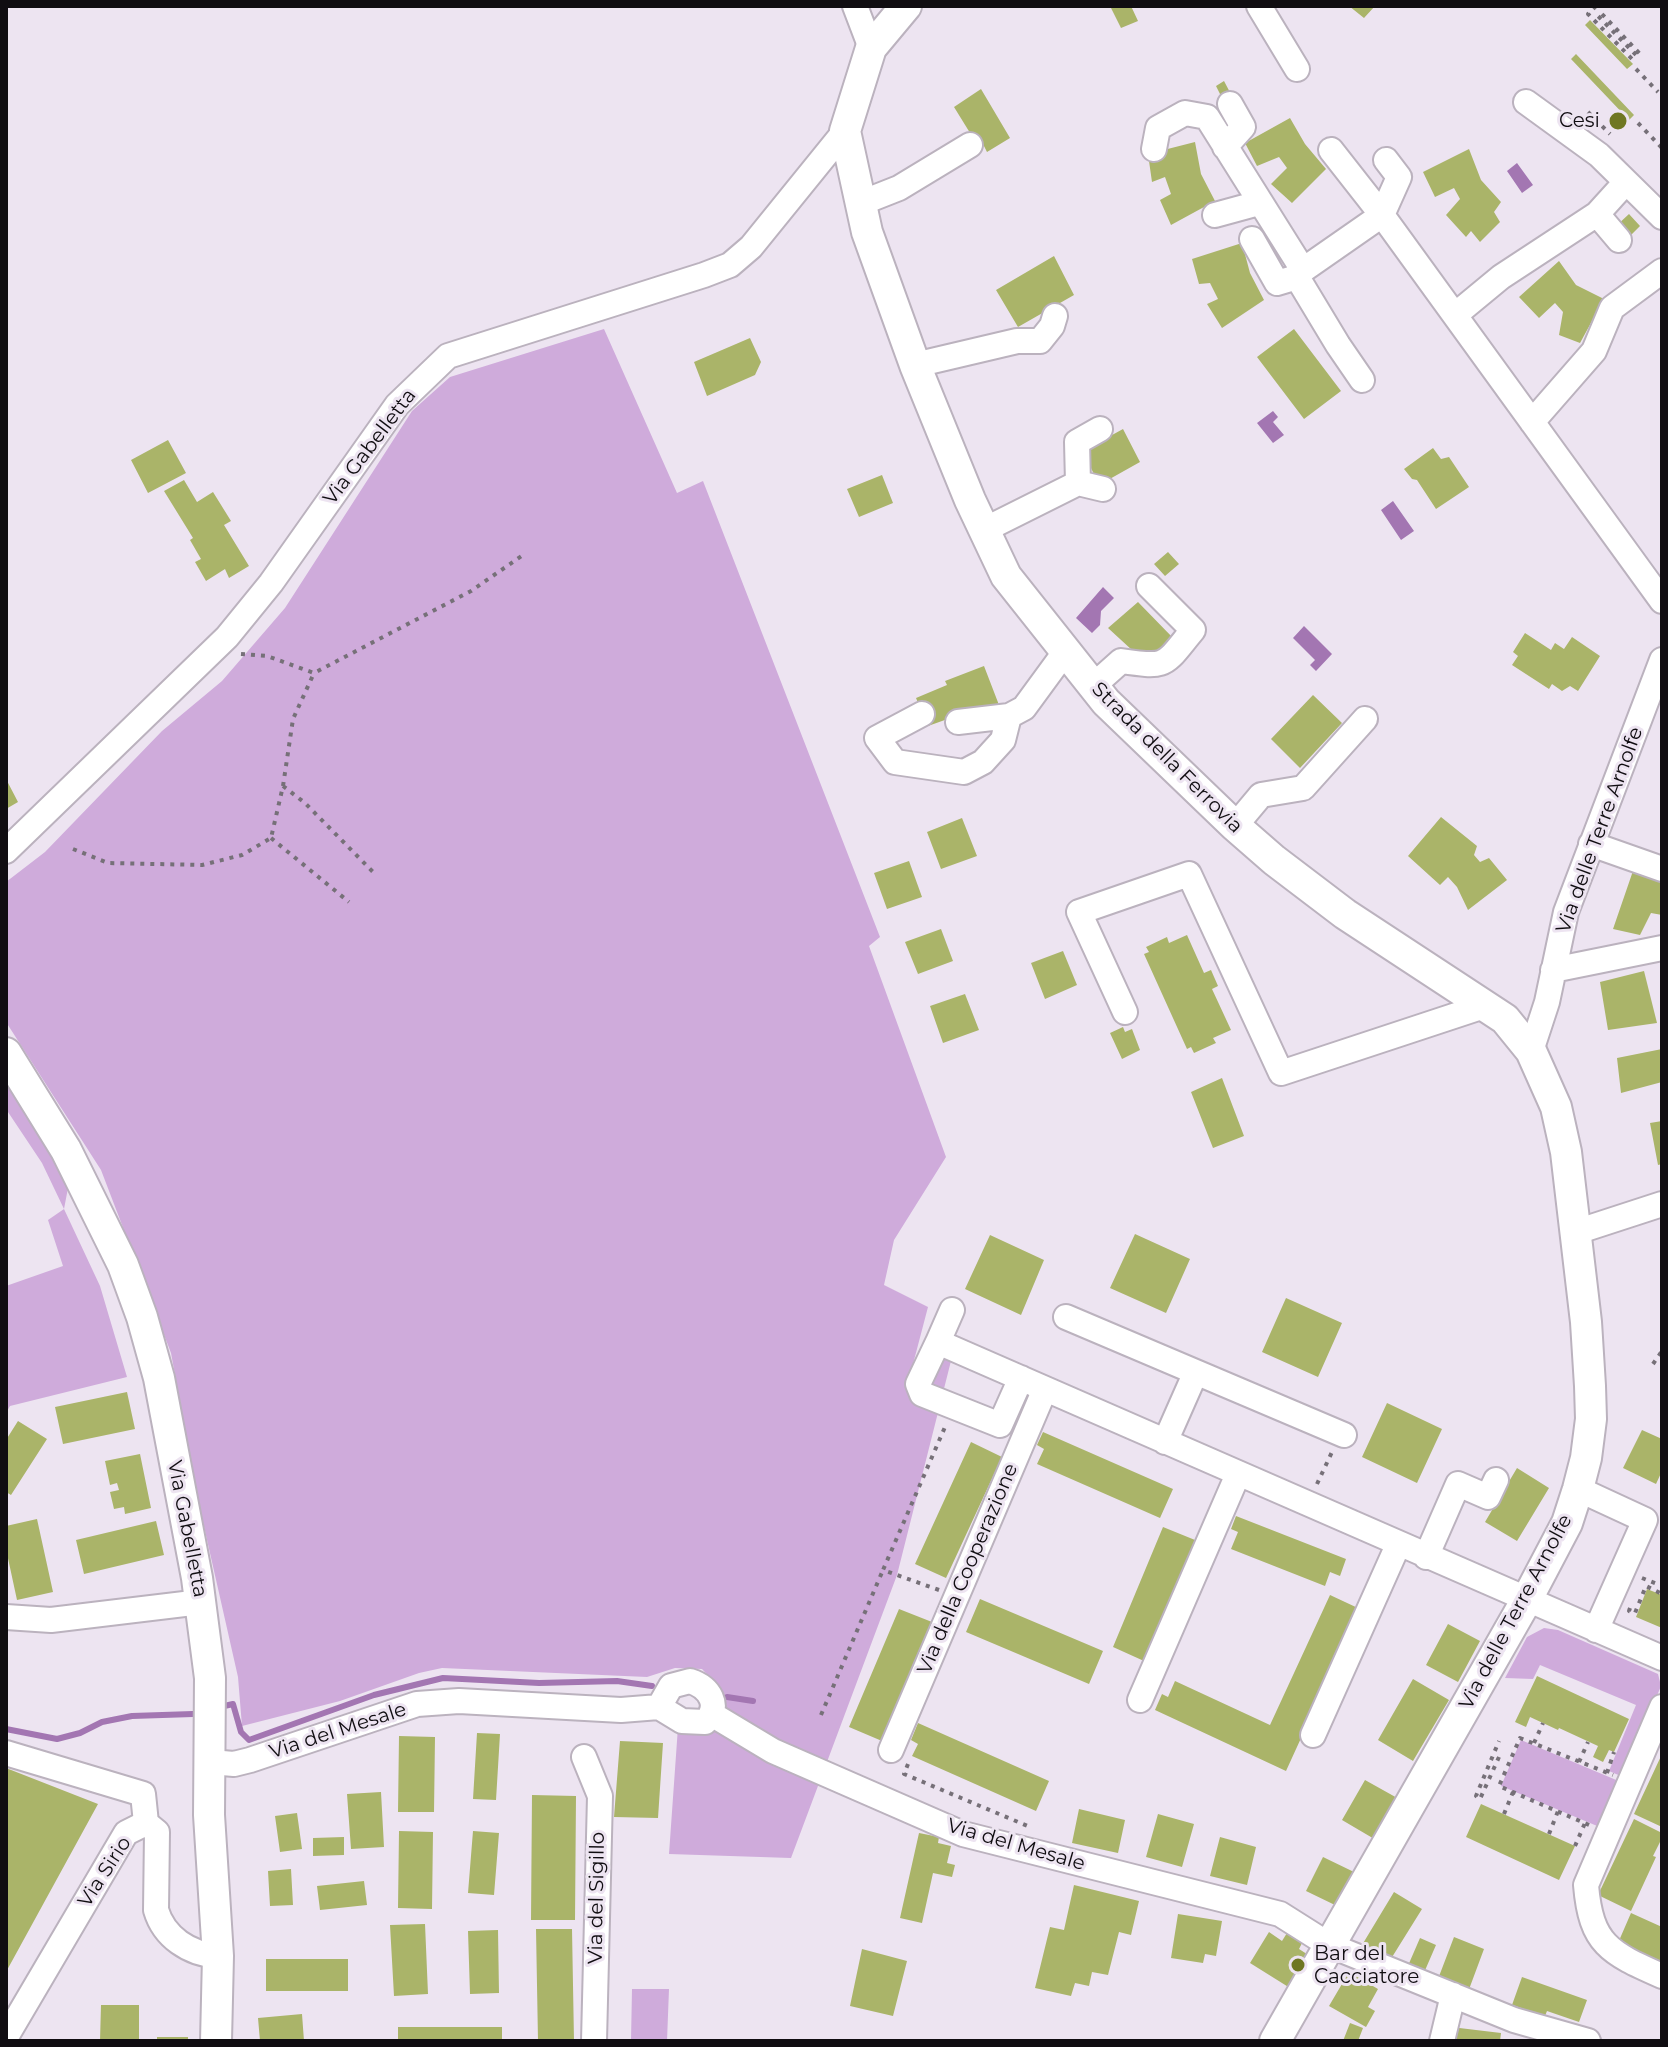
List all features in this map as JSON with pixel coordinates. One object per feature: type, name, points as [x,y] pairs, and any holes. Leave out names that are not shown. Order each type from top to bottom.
[{"type":"street","points":[[855,6],[871,48]]},
{"type":"street","name":"Strada della Ferrovia","points":[[906,6],[871,48],[845,131],[867,232],[915,365],[1006,576],[1093,686],[1235,826],[1345,914],[1494,1013],[1531,1051]]},
{"type":"street","points":[[1259,6],[1297,69]]},
{"type":"street","points":[[1526,102],[1599,155],[1662,217]]},
{"type":"street","points":[[1225,147],[1243,127],[1230,104]]},
{"type":"street","points":[[1154,149],[1158,128],[1185,113],[1207,117],[1300,274],[1338,345],[1362,380]]},
{"type":"street","name":"Via Gabelletta","points":[[6,851],[227,637],[271,583],[397,405],[448,356],[730,265],[751,247],[845,131]]},
{"type":"street","points":[[861,203],[899,188],[970,145]]},
{"type":"street","points":[[1331,150],[1382,215],[1662,601]]},
{"type":"street","points":[[1252,239],[1277,283],[1300,274],[1382,215],[1399,177],[1386,160]]},
{"type":"street","points":[[1455,315],[1501,277],[1597,214],[1626,182]]},
{"type":"street","points":[[1215,215],[1259,203]]},
{"type":"street","points":[[1597,214],[1619,240]]},
{"type":"street","points":[[1532,422],[1594,351],[1612,308],[1662,271]]},
{"type":"street","points":[[915,365],[1017,341],[1040,341],[1052,326],[1055,316]]},
{"type":"street","points":[[1078,483],[1077,442],[1100,429]]},
{"type":"street","points":[[984,530],[1078,483],[1103,489]]},
{"type":"street","points":[[1093,686],[1121,661],[1155,666],[1168,660],[1193,630],[1149,586]]},
{"type":"street","points":[[958,722],[1009,716],[1024,708],[1065,652]]},
{"type":"street","name":"Via delle Terre Arnolfe","points":[[1275,2041],[1526,1601],[1567,1523],[1578,1489],[1591,1419],[1586,1322],[1566,1152],[1556,1107],[1531,1051],[1547,1002],[1566,912],[1662,660]]},
{"type":"street","points":[[922,714],[877,738],[895,762],[964,772],[983,762],[1003,740],[1009,716]]},
{"type":"street","points":[[1235,826],[1261,795],[1303,788],[1365,719]]},
{"type":"street","points":[[1591,844],[1662,869]]},
{"type":"street","points":[[1125,1012],[1079,912],[1189,874],[1281,1073],[1494,1013],[1547,1002]]},
{"type":"street","points":[[1553,970],[1662,948]]},
{"type":"street","name":"Via Gabelletta","points":[[6,1053],[66,1150],[123,1265],[138,1304],[159,1378],[201,1602],[210,1678],[210,1861],[218,1956],[216,2041]]},
{"type":"street","points":[[1576,1232],[1662,1204]]},
{"type":"street","points":[[952,1310],[918,1384],[922,1394],[1000,1425],[1021,1378]]},
{"type":"street","points":[[1066,1317],[1342,1434]]},
{"type":"street","points":[[938,1342],[1662,1658]]},
{"type":"street","points":[[1165,1442],[1195,1374]]},
{"type":"street","name":"Via della Cooperazione","points":[[891,1750],[1045,1389]]},
{"type":"street","points":[[1140,1700],[1238,1474]]},
{"type":"street","points":[[1426,1557],[1458,1484],[1488,1497],[1496,1480]]},
{"type":"street","points":[[1578,1489],[1645,1520],[1596,1630]]},
{"type":"street","points":[[1313,1735],[1398,1545]]},
{"type":"street","points":[[6,1617],[51,1620],[201,1602]]},
{"type":"street","name":"Via del Mesale","points":[[210,1762],[242,1762],[417,1704],[459,1701],[621,1710],[659,1707],[668,1715],[695,1723],[705,1722],[713,1715],[715,1707],[707,1690],[690,1681],[671,1686],[659,1707]]},
{"type":"street","points":[[1662,1707],[1618,1778],[1608,1833],[1586,1885],[1588,1913],[1600,1938],[1617,1956],[1662,1976]]},
{"type":"street","name":"Via del Mesale","points":[[713,1715],[773,1751],[963,1834],[1280,1914],[1329,1945],[1453,1995],[1511,2030],[1582,2040]]},
{"type":"street","points":[[6,1753],[143,1794],[146,1823]]},
{"type":"street","name":"Via del Sigillo","points":[[584,1757],[600,1796],[594,2041]]},
{"type":"street","name":"Via Sirio","points":[[6,2037],[126,1833],[146,1823],[157,1832],[158,1919],[170,1937],[178,1942],[204,1955],[218,1956]]},
{"type":"street","points":[[1442,2041],[1453,1995]]},
{"type":"path","points":[[1596,6],[1588,14],[1632,59],[1636,55],[1598,16],[1601,13],[1641,55]]},
{"type":"path","points":[[1636,69],[1658,92]]},
{"type":"path","points":[[1638,123],[1662,148]]},
{"type":"path","points":[[73,849],[108,863],[202,865],[242,855],[271,838],[293,719],[314,673],[471,591],[523,555]]},
{"type":"path","points":[[211,653],[267,656],[314,673]]},
{"type":"path","points":[[283,786],[305,803],[375,874]]},
{"type":"path","points":[[271,838],[349,902]]},
{"type":"path","points":[[1662,1237],[1662,1248]]},
{"type":"path","points":[[1653,1364],[1662,1351]]},
{"type":"path","points":[[821,1715],[953,1407]]},
{"type":"path","points":[[1307,1504],[1342,1434]]},
{"type":"path","points":[[883,1570],[957,1596]]},
{"type":"path","points":[[1662,1586],[1642,1578],[1629,1611],[1635,1613],[1646,1586],[1662,1594]]},
{"type":"path","points":[[1534,1743],[1543,1723]]},
{"type":"path","points":[[1608,1833],[1499,1786],[1520,1738],[1618,1778]]},
{"type":"path","points":[[1496,1756],[1476,1796],[1480,1799],[1496,1756],[1499,1741]]},
{"type":"path","points":[[1579,1762],[1588,1742]]},
{"type":"path","points":[[891,1750],[910,1758],[904,1774],[1030,1827]]},
{"type":"path","points":[[1614,1752],[1618,1778]]},
{"type":"path","points":[[1496,1756],[1510,1761]]},
{"type":"path","points":[[1504,1814],[1513,1792]]},
{"type":"path","points":[[1549,1834],[1558,1811]]},
{"type":"path","points":[[1575,1846],[1585,1823]]},
{"type":"shaded area","points":[[1517,163],[1533,185],[1522,193],[1507,171]]},
{"type":"shaded area","points":[[604,329],[677,493],[703,481],[880,937],[869,946],[946,1157],[894,1240],[884,1285],[928,1307],[907,1387],[954,1349],[897,1575],[791,1858],[669,1854],[678,1727],[725,1712],[719,1687],[702,1669],[675,1668],[647,1677],[442,1668],[340,1701],[242,1726],[238,1677],[198,1500],[171,1353],[101,1170],[6,1022],[6,882],[45,852],[162,731],[222,681],[285,608],[412,411],[450,377]]},
{"type":"shaded area","points":[[1273,411],[1278,417],[1273,422],[1284,435],[1273,443],[1257,423]]},
{"type":"shaded area","points":[[1393,501],[1414,531],[1401,540],[1381,510]]},
{"type":"shaded area","points":[[1103,587],[1114,598],[1101,611],[1100,625],[1092,633],[1076,618]]},
{"type":"shaded area","points":[[1304,626],[1332,654],[1316,671],[1310,665],[1315,660],[1293,638]]},
{"type":"shaded area","points":[[6,1080],[68,1188],[64,1209],[42,1163],[6,1109]]},
{"type":"shaded area","points":[[64,1209],[100,1286],[127,1377],[10,1406],[6,1413],[6,1286],[63,1266],[48,1220]]},
{"type":"shaded area","points":[[1544,1628],[1558,1630],[1658,1674],[1661,1686],[1623,1777],[1609,1771],[1636,1705],[1540,1665],[1533,1679],[1505,1678],[1527,1637]]},
{"type":"shaded area","points":[[1521,1740],[1621,1782],[1602,1828],[1501,1786]]},
{"type":"shaded area","points":[[632,1989],[669,1989],[667,2041],[631,2041]]},
{"type":"building","points":[[1110,6],[1131,6],[1138,21],[1121,28]]},
{"type":"building","points":[[1349,6],[1375,6],[1364,18]]},
{"type":"building","points":[[1590,20],[1633,64],[1627,69],[1585,25]]},
{"type":"building","points":[[1576,54],[1634,115],[1629,120],[1571,59]]},
{"type":"building","points":[[1224,81],[1234,100],[1225,104],[1216,86]]},
{"type":"building","points":[[981,89],[1010,138],[987,152],[980,138],[975,141],[954,107]]},
{"type":"building","points":[[1290,118],[1305,144],[1326,169],[1292,203],[1271,184],[1287,168],[1279,157],[1257,166],[1245,143]]},
{"type":"building","points":[[1195,142],[1201,174],[1215,201],[1171,225],[1160,200],[1171,194],[1165,177],[1152,182],[1148,154]]},
{"type":"building","points":[[1469,149],[1481,180],[1501,202],[1494,212],[1500,222],[1480,242],[1471,231],[1466,237],[1446,215],[1460,199],[1454,188],[1435,197],[1423,172]]},
{"type":"building","points":[[1629,214],[1640,226],[1627,239],[1615,227]]},
{"type":"building","points":[[1242,243],[1250,273],[1264,300],[1222,328],[1207,304],[1218,299],[1210,283],[1199,284],[1192,259]]},
{"type":"building","points":[[1054,256],[1074,295],[1018,327],[996,290]]},
{"type":"building","points":[[1559,261],[1576,285],[1604,299],[1580,343],[1559,335],[1563,312],[1555,303],[1539,318],[1519,297]]},
{"type":"building","points":[[1294,329],[1341,391],[1304,419],[1257,357]]},
{"type":"building","points":[[750,338],[761,362],[755,375],[707,396],[694,362]]},
{"type":"building","points":[[1123,429],[1140,462],[1099,485],[1083,451]]},
{"type":"building","points":[[168,440],[186,473],[148,493],[131,460]]},
{"type":"building","points":[[1433,448],[1441,459],[1449,457],[1469,487],[1436,509],[1417,480],[1412,479],[1404,469]]},
{"type":"building","points":[[882,475],[893,503],[859,517],[847,489]]},
{"type":"building","points":[[184,480],[197,502],[213,492],[231,521],[224,525],[249,566],[229,578],[225,569],[206,581],[195,562],[201,559],[190,540],[193,538],[164,491]]},
{"type":"building","points":[[1168,552],[1179,564],[1165,576],[1154,564]]},
{"type":"building","points":[[1138,602],[1174,639],[1145,662],[1108,628]]},
{"type":"building","points":[[1525,633],[1551,650],[1555,643],[1564,649],[1572,637],[1600,656],[1578,691],[1570,686],[1562,691],[1552,684],[1549,689],[1512,665],[1518,656],[1513,652]]},
{"type":"building","points":[[984,666],[999,705],[928,726],[916,698],[947,685],[945,681]]},
{"type":"building","points":[[1313,695],[1342,723],[1300,768],[1271,739]]},
{"type":"building","points":[[6,779],[18,802],[6,809]]},
{"type":"building","points":[[1441,817],[1477,846],[1474,855],[1480,862],[1489,858],[1507,880],[1468,910],[1457,887],[1448,877],[1440,885],[1408,856]]},
{"type":"building","points":[[962,818],[977,856],[941,869],[927,832]]},
{"type":"building","points":[[909,861],[922,897],[887,909],[874,873]]},
{"type":"building","points":[[1634,868],[1662,879],[1662,915],[1651,913],[1640,935],[1613,929]]},
{"type":"building","points":[[941,929],[953,961],[918,974],[905,942]]},
{"type":"building","points":[[1187,935],[1204,973],[1211,970],[1218,986],[1212,989],[1231,1030],[1213,1038],[1216,1043],[1194,1053],[1191,1047],[1187,1049],[1144,954],[1149,952],[1146,947],[1167,937],[1169,943]]},
{"type":"building","points":[[1063,951],[1077,985],[1045,999],[1031,963]]},
{"type":"building","points":[[1644,971],[1657,1023],[1608,1030],[1600,982]]},
{"type":"building","points":[[965,994],[979,1030],[943,1043],[930,1006]]},
{"type":"building","points":[[1123,1027],[1125,1032],[1132,1029],[1140,1050],[1122,1059],[1110,1033]]},
{"type":"building","points":[[1662,1049],[1662,1082],[1621,1093],[1617,1058]]},
{"type":"building","points":[[1222,1078],[1244,1136],[1213,1148],[1191,1092]]},
{"type":"building","points":[[1662,1121],[1662,1164],[1658,1165],[1650,1123]]},
{"type":"building","points":[[1135,1234],[1190,1259],[1166,1313],[1110,1288]]},
{"type":"building","points":[[990,1235],[1044,1260],[1021,1315],[965,1289]]},
{"type":"building","points":[[1286,1298],[1342,1323],[1318,1377],[1262,1352]]},
{"type":"building","points":[[127,1392],[135,1429],[63,1444],[55,1407]]},
{"type":"building","points":[[1387,1403],[1442,1429],[1417,1483],[1362,1457]]},
{"type":"building","points":[[18,1421],[47,1439],[11,1495],[6,1492],[6,1440]]},
{"type":"building","points":[[1642,1430],[1662,1439],[1662,1471],[1656,1484],[1623,1468]]},
{"type":"building","points":[[1043,1432],[1173,1489],[1160,1518],[1037,1464],[1044,1449],[1037,1445]]},
{"type":"building","points":[[971,1442],[1002,1457],[946,1578],[915,1564]]},
{"type":"building","points":[[140,1454],[151,1508],[125,1514],[124,1507],[114,1509],[110,1492],[119,1490],[117,1483],[110,1485],[105,1461]]},
{"type":"building","points":[[1517,1468],[1549,1488],[1517,1541],[1485,1522]]},
{"type":"building","points":[[1236,1516],[1346,1559],[1340,1576],[1330,1572],[1325,1586],[1231,1549],[1238,1532],[1231,1529]]},
{"type":"building","points":[[37,1519],[53,1592],[17,1600],[6,1549],[6,1526]]},
{"type":"building","points":[[156,1521],[164,1555],[84,1574],[76,1540]]},
{"type":"building","points":[[1163,1527],[1195,1540],[1144,1661],[1113,1647]]},
{"type":"building","points":[[1647,1589],[1662,1595],[1662,1628],[1636,1617]]},
{"type":"building","points":[[1330,1595],[1360,1609],[1286,1771],[1155,1710],[1162,1694],[1168,1697],[1175,1681],[1270,1725]]},
{"type":"building","points":[[980,1599],[1103,1651],[1089,1684],[966,1632]]},
{"type":"building","points":[[899,1609],[932,1622],[882,1741],[849,1727]]},
{"type":"building","points":[[1448,1624],[1480,1641],[1458,1682],[1426,1665]]},
{"type":"building","points":[[1537,1676],[1629,1719],[1614,1752],[1609,1750],[1603,1762],[1593,1757],[1598,1746],[1559,1728],[1530,1717],[1526,1727],[1515,1722]]},
{"type":"building","points":[[1413,1679],[1449,1700],[1413,1761],[1378,1740]]},
{"type":"building","points":[[918,1723],[1049,1781],[1036,1811],[912,1756],[918,1744],[911,1740]]},
{"type":"building","points":[[477,1733],[500,1734],[496,1800],[473,1799]]},
{"type":"building","points":[[399,1736],[435,1737],[434,1812],[398,1812]]},
{"type":"building","points":[[620,1741],[663,1743],[658,1818],[614,1817]]},
{"type":"building","points":[[1662,1754],[1662,1827],[1634,1814]]},
{"type":"building","points":[[6,1768],[98,1804],[6,1972]]},
{"type":"building","points":[[1365,1780],[1399,1799],[1376,1840],[1342,1820]]},
{"type":"building","points":[[381,1792],[384,1847],[351,1849],[347,1794]]},
{"type":"building","points":[[532,1795],[576,1796],[575,1920],[531,1920]]},
{"type":"building","points":[[1481,1804],[1575,1846],[1559,1880],[1466,1837]]},
{"type":"building","points":[[1079,1809],[1125,1820],[1118,1853],[1072,1843]]},
{"type":"building","points":[[297,1813],[302,1849],[280,1852],[275,1816]]},
{"type":"building","points":[[1158,1814],[1194,1824],[1182,1867],[1146,1857]]},
{"type":"building","points":[[1634,1819],[1662,1833],[1662,1838],[1631,1911],[1598,1895]]},
{"type":"building","points":[[399,1831],[433,1832],[432,1909],[398,1908]]},
{"type":"building","points":[[473,1831],[499,1833],[494,1895],[468,1893]]},
{"type":"building","points":[[919,1833],[939,1837],[938,1843],[951,1846],[947,1863],[955,1865],[952,1877],[933,1873],[922,1923],[900,1918]]},
{"type":"building","points":[[344,1837],[344,1855],[313,1856],[313,1838]]},
{"type":"building","points":[[1220,1837],[1256,1847],[1247,1885],[1210,1876]]},
{"type":"building","points":[[1323,1857],[1354,1872],[1337,1906],[1306,1891]]},
{"type":"building","points":[[291,1869],[293,1905],[270,1906],[268,1871]]},
{"type":"building","points":[[364,1881],[367,1905],[320,1910],[317,1886]]},
{"type":"building","points":[[1074,1885],[1139,1901],[1131,1935],[1119,1932],[1108,1975],[1092,1972],[1089,1986],[1075,1983],[1071,1996],[1035,1988],[1050,1927],[1064,1930]]},
{"type":"building","points":[[1394,1892],[1422,1909],[1389,1962],[1362,1945]]},
{"type":"building","points":[[1631,1913],[1662,1927],[1662,1962],[1618,1943]]},
{"type":"building","points":[[1178,1914],[1222,1921],[1216,1956],[1205,1954],[1203,1963],[1171,1958]]},
{"type":"building","points":[[425,1924],[428,1994],[394,1996],[390,1925]]},
{"type":"building","points":[[536,1929],[572,1929],[574,2041],[538,2041]]},
{"type":"building","points":[[498,1930],[499,1993],[470,1994],[468,1931]]},
{"type":"building","points":[[1269,1932],[1282,1941],[1287,1933],[1302,1943],[1299,1949],[1310,1956],[1290,1988],[1250,1963]]},
{"type":"building","points":[[1454,1937],[1484,1949],[1468,1992],[1438,1979]]},
{"type":"building","points":[[1420,1938],[1436,1945],[1423,1975],[1407,1968]]},
{"type":"building","points":[[862,1949],[907,1961],[893,2016],[850,2006]]},
{"type":"building","points":[[266,1959],[348,1959],[348,1991],[266,1991]]},
{"type":"building","points":[[1349,1972],[1378,1989],[1368,2007],[1375,2011],[1366,2027],[1329,2006]]},
{"type":"building","points":[[1522,1977],[1587,2000],[1579,2022],[1547,2011],[1545,2016],[1512,2005]]},
{"type":"building","points":[[101,2005],[139,2005],[139,2041],[100,2041]]},
{"type":"building","points":[[302,2014],[304,2041],[260,2041],[258,2018]]},
{"type":"building","points":[[1350,2023],[1363,2028],[1358,2041],[1343,2041]]},
{"type":"building","points":[[398,2027],[502,2027],[502,2041],[398,2041]]},
{"type":"building","points":[[1451,2027],[1501,2033],[1500,2041],[1450,2041]]},
{"type":"building","points":[[157,2037],[188,2037],[188,2041],[157,2041]]},
{"type":"waterway","points":[[220,1707],[233,1704],[241,1732],[249,1740],[374,1695],[443,1678],[539,1683],[617,1681],[652,1686]]},
{"type":"waterway","points":[[727,1697],[753,1701]]},
{"type":"waterway","points":[[6,1729],[57,1739],[80,1733],[102,1722],[132,1716],[193,1714]]},
{"type":"place","name":"Cesi","points":[[1618,121]]},
{"type":"place","name":"Bar del Cacciatore","points":[[1298,1965]]}]
